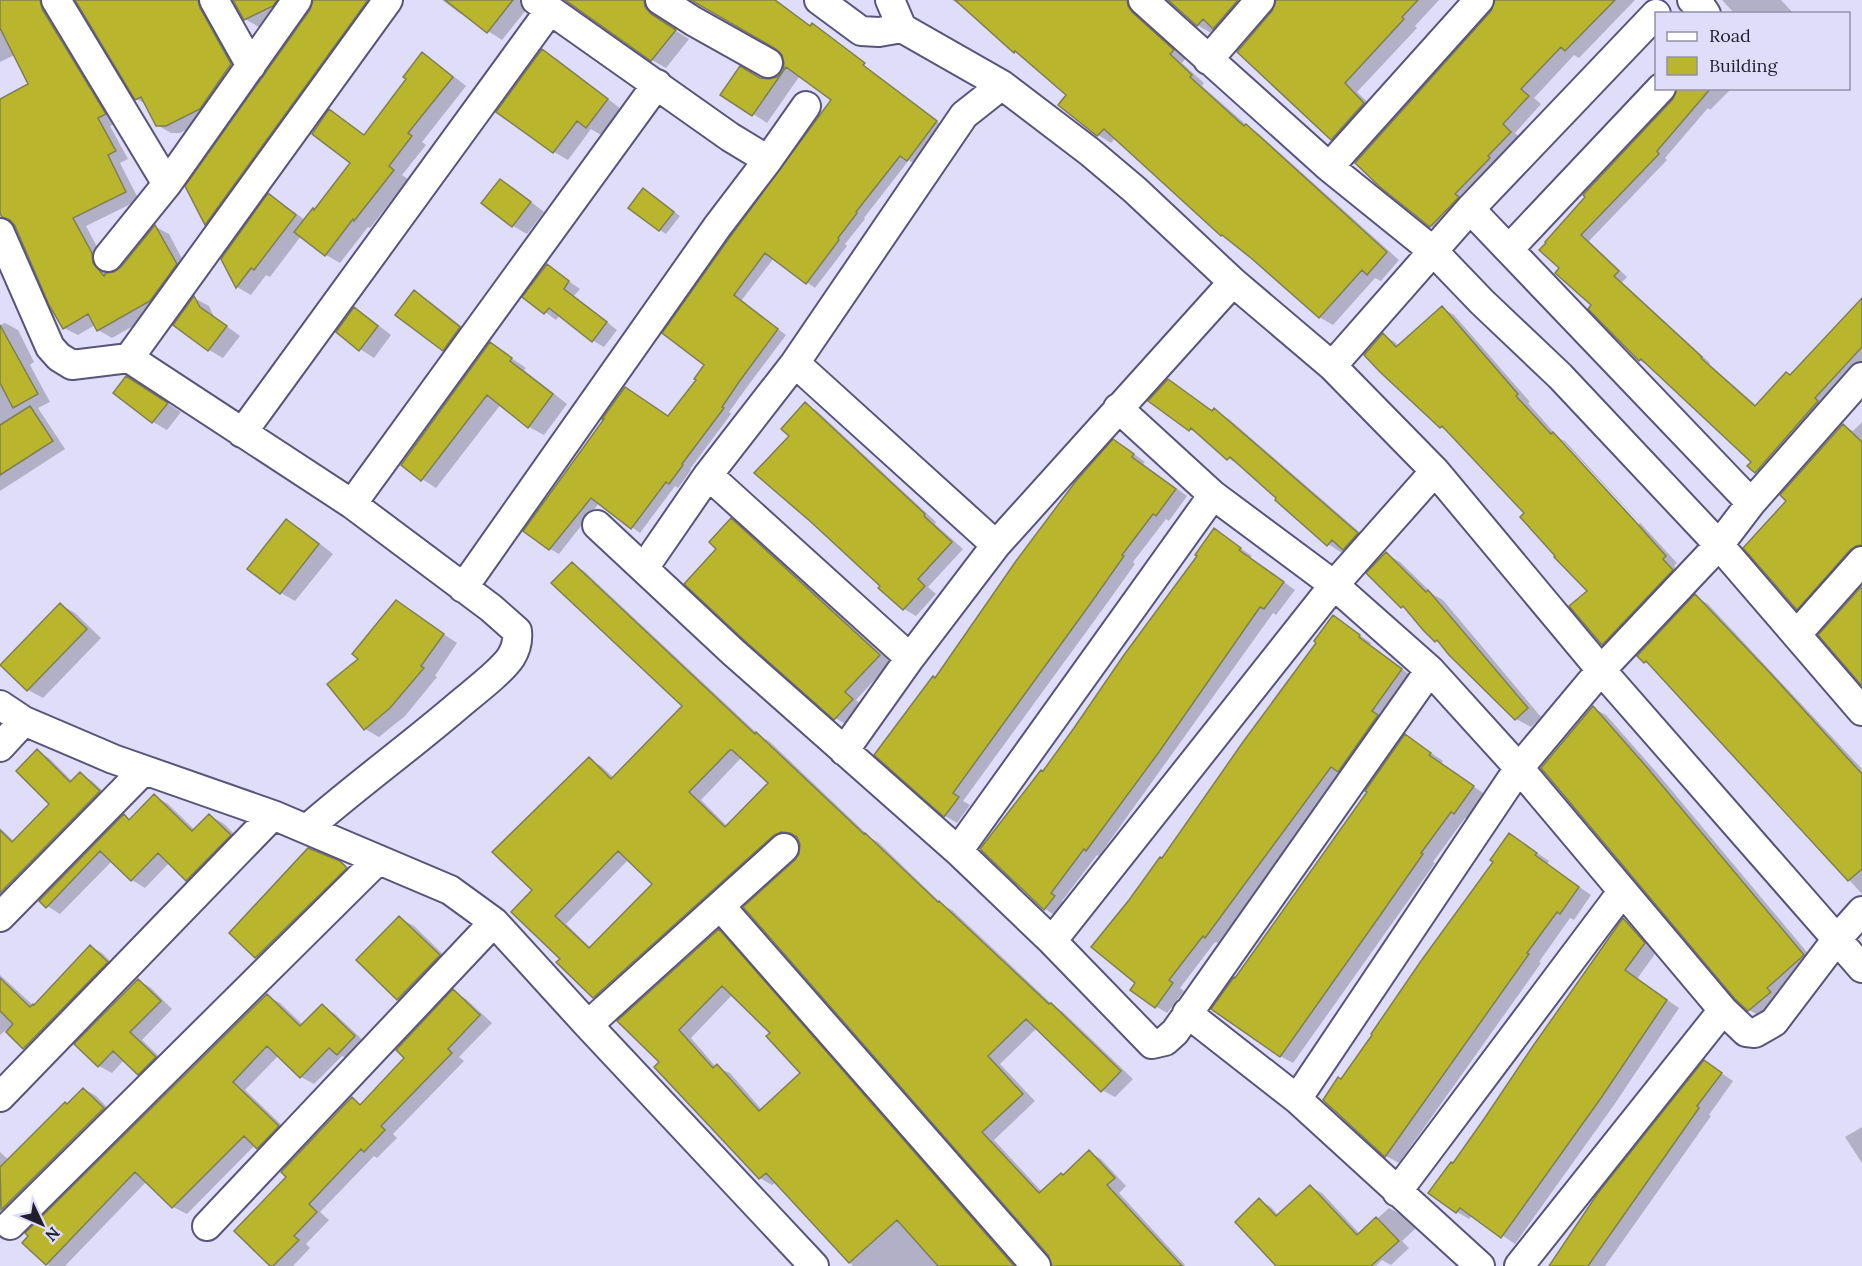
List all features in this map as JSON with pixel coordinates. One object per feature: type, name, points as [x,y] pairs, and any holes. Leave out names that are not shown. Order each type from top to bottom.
[{"type":"street","points":[[56,0],[167,184]]},
{"type":"street","points":[[214,0],[251,66]]},
{"type":"street","points":[[108,257],[167,184],[297,0]]},
{"type":"street","points":[[129,358],[388,0]]},
{"type":"street","points":[[660,0],[768,63]]},
{"type":"street","points":[[819,0],[861,31],[879,32],[902,28]]},
{"type":"street","points":[[890,0],[902,28],[1002,85],[1090,152],[1135,190],[1233,282],[1332,366],[1435,471],[1601,670],[1862,968]]},
{"type":"street","points":[[1143,0],[1329,167],[1433,251],[1482,302],[1560,376],[1719,545],[1862,711]]},
{"type":"street","points":[[1208,60],[1260,0]]},
{"type":"street","points":[[1329,167],[1479,0]]},
{"type":"street","points":[[1659,12],[1670,0]]},
{"type":"street","points":[[1692,0],[1705,12]]},
{"type":"street","points":[[242,433],[543,5],[730,137],[768,160]]},
{"type":"street","points":[[1332,366],[1470,209],[1655,16]]},
{"type":"street","points":[[352,504],[657,84]]},
{"type":"street","points":[[644,568],[708,475],[795,363],[964,115],[1002,85]]},
{"type":"street","points":[[1509,249],[1659,90]]},
{"type":"street","points":[[464,588],[717,227],[806,106]]},
{"type":"street","points":[[1470,209],[1751,503]]},
{"type":"street","points":[[0,233],[11,288],[59,357],[72,365],[129,358],[352,504],[491,608],[517,631],[518,641],[510,658],[483,684],[307,829]]},
{"type":"street","points":[[844,751],[910,658],[996,545],[1233,282]]},
{"type":"street","points":[[795,363],[996,545]]},
{"type":"street","points":[[1297,1099],[1520,768],[1601,670],[1719,545],[1751,503],[1862,377]]},
{"type":"street","points":[[1118,408],[1213,495],[1334,585],[1430,670],[1520,768],[1723,1010],[1746,1032],[1755,1033],[1774,1022],[1837,939],[1862,911]]},
{"type":"street","points":[[1052,941],[1334,585],[1435,471]]},
{"type":"street","points":[[708,475],[910,658]]},
{"type":"street","points":[[958,851],[1213,495]]},
{"type":"street","points":[[597,525],[733,652],[958,851],[1052,941],[1152,1044],[1165,1041],[1175,1032],[1430,670]]},
{"type":"street","points":[[1797,634],[1862,561]]},
{"type":"street","points":[[0,705],[24,721],[113,759],[273,815],[450,890],[494,922],[814,1266]]},
{"type":"street","points":[[0,747],[24,721]]},
{"type":"street","points":[[0,917],[144,770]]},
{"type":"street","points":[[0,1097],[273,815]]},
{"type":"street","points":[[588,1025],[784,848]]},
{"type":"street","points":[[10,1225],[378,860]]},
{"type":"street","points":[[1397,1191],[1622,892]]},
{"type":"street","points":[[721,907],[1036,1266]]},
{"type":"street","points":[[207,1226],[494,922]]},
{"type":"street","points":[[1519,1266],[1723,1010]]},
{"type":"street","points":[[1187,1013],[1297,1099],[1480,1266]]},
{"type":"building","points":[[0,0],[40,0],[42,9],[106,114],[98,118],[116,151],[108,155],[126,192],[73,218],[92,253],[93,263],[104,276],[106,273],[114,272],[121,267],[155,225],[177,264],[150,301],[97,331],[88,314],[63,329],[49,305],[15,226],[0,213],[0,99],[28,84],[0,28]]},
{"type":"building","points":[[75,0],[198,0],[200,8],[231,64],[200,109],[166,126],[156,126],[141,97],[135,100]]},
{"type":"building","points":[[233,0],[277,0],[273,6],[244,20]]},
{"type":"building","points":[[313,0],[368,0],[205,225],[185,186],[310,10]]},
{"type":"building","points":[[445,0],[513,0],[487,33]]},
{"type":"building","points":[[565,0],[644,0],[645,7],[651,14],[676,30],[651,61]]},
{"type":"building","points":[[691,0],[775,0],[810,26],[812,23],[937,121],[907,161],[900,156],[856,212],[838,238],[839,240],[806,284],[765,253],[734,295],[778,329],[683,465],[669,484],[666,482],[631,529],[591,498],[549,550],[523,531],[625,387],[668,416],[696,380],[694,379],[704,365],[662,333],[831,100],[786,67],[752,116],[720,95],[740,66],[760,78],[777,77],[783,71],[782,55],[776,49]]},
{"type":"building","points":[[955,0],[1127,0],[1132,12],[1174,50],[1170,54],[1192,75],[1190,77],[1244,126],[1246,124],[1387,252],[1367,275],[1362,270],[1319,318],[1251,258],[1221,236],[1104,129],[1097,136],[1058,105],[1066,95],[1015,51],[1014,53]]},
{"type":"building","points":[[1168,0],[1238,0],[1213,29],[1203,19],[1197,26]]},
{"type":"building","points":[[1276,0],[1418,0],[1402,17],[1404,19],[1345,83],[1364,103],[1331,140],[1237,52],[1272,11]]},
{"type":"building","points":[[1495,0],[1615,0],[1565,51],[1561,47],[1521,89],[1529,96],[1503,124],[1511,132],[1488,156],[1490,158],[1455,194],[1459,197],[1430,227],[1380,187],[1355,163],[1491,11]]},
{"type":"building","points":[[542,49],[608,99],[586,128],[577,121],[553,153],[496,112]]},
{"type":"building","points":[[422,52],[453,77],[408,133],[412,136],[389,166],[394,170],[325,256],[294,232],[350,163],[312,134],[329,109],[364,135],[406,79],[403,77]]},
{"type":"building","points":[[1676,90],[1709,90],[1657,151],[1659,154],[1581,235],[1619,271],[1614,276],[1755,406],[1786,372],[1790,375],[1862,298],[1862,347],[1815,398],[1818,401],[1755,473],[1747,466],[1751,462],[1641,359],[1639,361],[1588,309],[1591,305],[1555,273],[1559,268],[1539,250],[1585,197],[1583,195],[1673,99]]},
{"type":"building","points":[[500,179],[531,202],[512,227],[481,203]]},
{"type":"building","points":[[643,188],[674,212],[659,231],[628,208]]},
{"type":"building","points":[[268,193],[296,215],[254,270],[251,268],[236,288],[221,259]]},
{"type":"building","points":[[547,264],[569,281],[564,289],[607,322],[592,342],[549,308],[544,314],[522,297]]},
{"type":"building","points":[[414,290],[460,327],[443,351],[395,315]]},
{"type":"building","points":[[194,296],[200,307],[227,326],[208,351],[173,325]]},
{"type":"building","points":[[1442,306],[1518,394],[1516,396],[1551,434],[1553,432],[1666,556],[1663,559],[1673,570],[1602,645],[1569,606],[1587,591],[1520,517],[1524,513],[1442,426],[1440,428],[1364,355],[1383,333],[1396,347]]},
{"type":"building","points":[[354,307],[378,326],[359,351],[336,332]]},
{"type":"building","points":[[0,325],[38,394],[13,408],[0,383]]},
{"type":"building","points":[[490,342],[512,358],[510,361],[553,394],[528,428],[487,395],[421,481],[401,465]]},
{"type":"building","points":[[126,376],[168,403],[152,423],[113,393]]},
{"type":"building","points":[[1168,379],[1212,411],[1214,408],[1358,533],[1343,550],[1332,540],[1327,546],[1230,457],[1227,460],[1191,428],[1189,431],[1148,401]]},
{"type":"building","points":[[805,402],[952,542],[918,579],[925,586],[903,610],[811,522],[754,473],[789,436],[781,429]]},
{"type":"building","points":[[30,406],[53,441],[0,475],[0,425]]},
{"type":"building","points":[[1843,424],[1862,442],[1862,545],[1850,550],[1797,610],[1743,548],[1786,501],[1780,495]]},
{"type":"building","points":[[1113,439],[1134,454],[1132,457],[1176,489],[1156,516],[1153,514],[1122,555],[1124,556],[1093,600],[953,793],[959,797],[944,817],[874,755],[933,676],[935,678],[1016,561],[1076,481]]},
{"type":"building","points":[[731,518],[880,655],[845,692],[853,699],[834,720],[684,584],[716,549],[709,542]]},
{"type":"building","points":[[286,519],[319,544],[280,594],[247,569]]},
{"type":"building","points":[[1214,528],[1241,548],[1239,550],[1284,582],[1264,609],[1260,607],[1159,752],[1086,851],[1084,849],[1051,893],[1055,896],[1044,910],[980,849],[1041,770],[1043,771],[1197,556],[1195,555]]},
{"type":"building","points":[[1386,552],[1426,592],[1428,590],[1528,708],[1515,720],[1449,655],[1437,640],[1435,642],[1423,630],[1403,606],[1401,608],[1366,573]]},
{"type":"building","points":[[572,562],[755,734],[756,732],[1049,1004],[1051,1003],[1121,1071],[1101,1092],[1026,1019],[988,1056],[1023,1094],[982,1132],[1039,1193],[1061,1173],[1063,1175],[1089,1150],[1115,1178],[1107,1185],[1182,1266],[1052,1266],[1048,1255],[743,907],[799,854],[800,844],[797,837],[790,833],[781,832],[773,836],[593,998],[556,962],[560,959],[511,912],[532,890],[492,852],[589,757],[611,779],[682,706],[551,583]],"holes":[[[730,750],[768,783],[725,827],[689,792]],[[618,851],[652,884],[589,948],[555,916]]]},
{"type":"building","points":[[1862,586],[1862,686],[1818,635]]},
{"type":"building","points":[[1695,594],[1862,774],[1862,869],[1848,881],[1646,661],[1644,663],[1637,656]]},
{"type":"building","points":[[396,600],[444,634],[421,666],[424,668],[390,708],[364,730],[327,684],[358,659],[352,654]]},
{"type":"building","points":[[60,603],[87,629],[27,691],[0,665]]},
{"type":"building","points":[[1333,615],[1402,669],[1372,711],[1378,715],[1338,772],[1331,767],[1205,938],[1203,936],[1169,980],[1173,983],[1155,1008],[1130,990],[1135,983],[1091,947],[1160,857],[1162,858],[1316,643],[1314,641]]},
{"type":"building","points":[[1593,706],[1804,955],[1767,988],[1771,992],[1748,1011],[1735,999],[1541,768]]},
{"type":"building","points":[[1405,734],[1431,753],[1429,755],[1474,786],[1454,814],[1451,812],[1421,853],[1423,854],[1280,1057],[1211,1009],[1367,792],[1365,791]]},
{"type":"building","points":[[37,749],[70,782],[80,772],[100,791],[0,893],[0,830],[12,842],[49,804],[16,771]]},
{"type":"building","points":[[154,794],[192,831],[209,814],[231,835],[186,881],[158,853],[131,881],[100,851],[46,908],[39,901],[124,814],[129,820]]},
{"type":"building","points":[[1509,833],[1579,887],[1560,914],[1557,912],[1527,953],[1529,954],[1385,1157],[1323,1100],[1338,1077],[1341,1079],[1421,961],[1493,862],[1490,860]]},
{"type":"building","points":[[308,848],[340,861],[347,868],[255,958],[229,933]]},
{"type":"building","points":[[399,916],[440,955],[397,1000],[356,960]]},
{"type":"building","points":[[1623,918],[1645,943],[1625,970],[1667,1000],[1601,1098],[1501,1238],[1460,1208],[1456,1213],[1428,1193],[1451,1162],[1453,1163]]},
{"type":"building","points":[[719,929],[1014,1266],[938,1266],[897,1220],[849,1263],[766,1173],[759,1179],[654,1067],[659,1062],[617,1021]],"holes":[[[722,986],[770,1033],[766,1036],[800,1073],[759,1111],[717,1064],[713,1068],[679,1030]]]},
{"type":"building","points":[[90,945],[108,962],[23,1049],[6,1032],[13,1024],[0,1011],[0,978],[30,1007]]},
{"type":"building","points":[[138,979],[161,1001],[130,1032],[156,1057],[138,1075],[113,1051],[98,1067],[74,1044]]},
{"type":"building","points":[[453,989],[480,1015],[448,1049],[452,1053],[381,1126],[385,1130],[364,1152],[361,1149],[309,1204],[317,1212],[294,1236],[299,1240],[273,1266],[270,1266],[234,1231],[286,1177],[281,1172],[352,1097],[360,1105],[404,1058],[396,1050]]},
{"type":"building","points":[[267,994],[300,1026],[322,1004],[355,1036],[337,1055],[329,1048],[300,1078],[267,1046],[233,1082],[279,1126],[257,1149],[244,1136],[172,1208],[135,1172],[46,1265],[22,1243],[28,1236],[25,1233]]},
{"type":"building","points":[[1704,1060],[1722,1073],[1588,1266],[1549,1266],[1598,1193]]},
{"type":"building","points":[[83,1088],[104,1108],[1,1210],[0,1167],[65,1102],[67,1104]]},
{"type":"building","points":[[1310,1185],[1357,1235],[1376,1217],[1399,1241],[1371,1266],[1276,1266],[1235,1222],[1259,1198],[1276,1216]]}]
